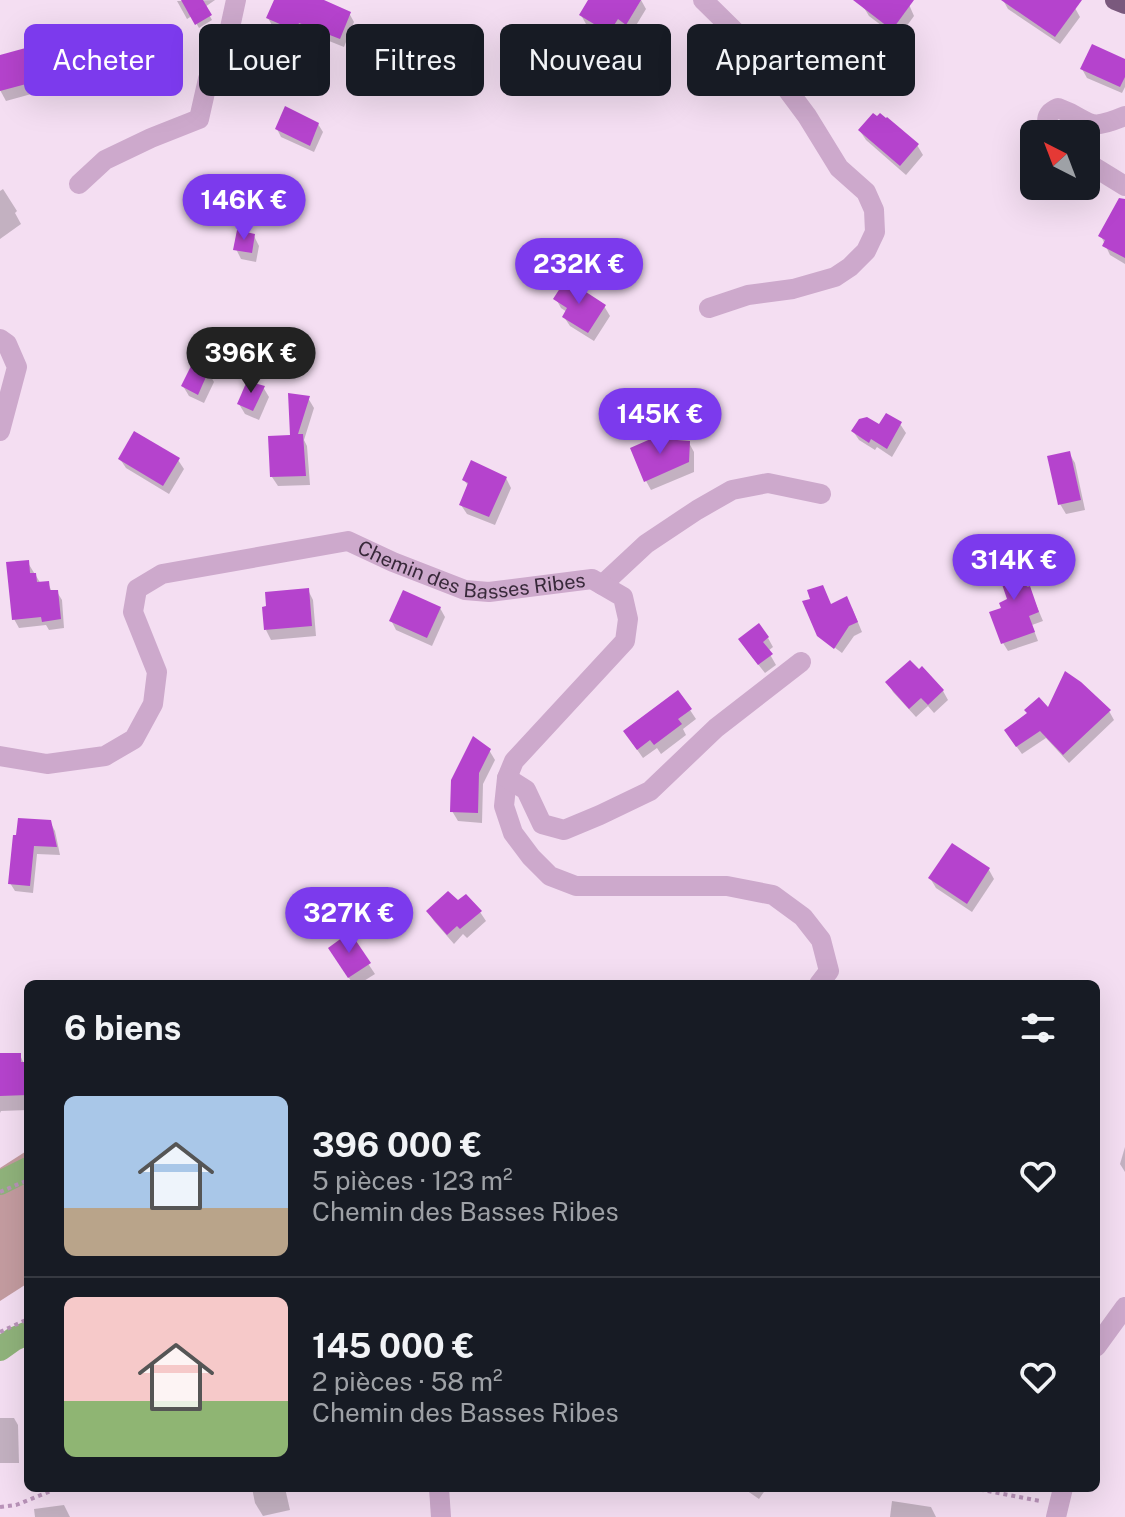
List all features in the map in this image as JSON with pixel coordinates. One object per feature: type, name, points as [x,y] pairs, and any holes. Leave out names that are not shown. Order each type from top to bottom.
[{"type":"main road","points":[[1115,0],[1125,4]]},
{"type":"street","points":[[79,184],[105,160],[199,119],[208,79],[226,46],[236,0]]},
{"type":"street","points":[[703,0],[769,65],[807,116],[839,168],[866,192],[874,210],[875,232],[866,251],[835,277],[793,289],[748,295],[709,308]]},
{"type":"street","points":[[1046,120],[1051,111],[1058,108],[1082,120]]},
{"type":"street","points":[[1100,125],[1125,116]]},
{"type":"street","points":[[1100,171],[1125,186]]},
{"type":"street","points":[[0,339],[7,344],[17,367],[0,431]]},
{"type":"street","points":[[602,585],[646,544],[732,490],[768,483],[821,494]]},
{"type":"street","name":"Chemin des Basses Ribes","points":[[0,756],[47,764],[105,756],[134,739],[153,704],[157,672],[133,612],[137,589],[162,574],[348,541],[465,590],[489,592],[592,579],[623,597],[628,619],[625,641],[514,761],[507,778]]},
{"type":"street","points":[[801,662],[716,728],[650,791],[564,830],[542,824],[526,790],[507,778],[504,806],[513,833],[531,857],[550,876],[576,886],[727,886],[773,895],[803,917],[821,940],[829,971],[822,980]]},
{"type":"street","points":[[1100,1341],[1125,1307]]},
{"type":"street","points":[[439,1492],[441,1517]]},
{"type":"path","points":[[0,1192],[24,1182]]},
{"type":"path","points":[[0,1332],[24,1321]]},
{"type":"path","points":[[0,1507],[16,1505],[48,1492]]},
{"type":"path","points":[[989,1492],[1060,1503]]},
{"type":"shaded area","points":[[24,1153],[24,1286],[0,1301],[0,1168]]},
{"type":"building","points":[[181,0],[203,0],[212,15],[195,25]]},
{"type":"building","points":[[274,0],[324,0],[351,12],[340,39],[330,35],[330,24],[280,24],[266,18]]},
{"type":"building","points":[[588,0],[641,0],[627,24],[618,19],[615,24],[594,24],[579,15]]},
{"type":"building","points":[[853,0],[914,0],[896,24],[884,24]]},
{"type":"building","points":[[1001,0],[1082,0],[1055,37]]},
{"type":"building","points":[[1092,44],[1125,59],[1125,77],[1120,87],[1080,69]]},
{"type":"building","points":[[24,48],[24,85],[0,91],[0,55]]},
{"type":"building","points":[[285,106],[319,123],[310,146],[275,129]]},
{"type":"building","points":[[873,113],[887,117],[919,144],[900,166],[858,130]]},
{"type":"building","points":[[1119,198],[1125,199],[1125,258],[1102,246],[1105,240],[1098,236]]},
{"type":"building","points":[[237,230],[255,234],[252,253],[233,250]]},
{"type":"building","points":[[566,279],[606,305],[588,333],[562,317],[567,308],[553,299]]},
{"type":"building","points":[[193,362],[209,370],[198,395],[181,386]]},
{"type":"building","points":[[247,381],[265,386],[253,411],[237,404]]},
{"type":"building","points":[[288,393],[310,396],[298,434],[303,434],[306,476],[270,477],[268,436],[290,435]]},
{"type":"building","points":[[886,413],[902,422],[887,449],[871,439],[869,443],[851,431],[859,419],[867,417],[879,424]]},
{"type":"building","points":[[134,431],[180,458],[163,486],[118,459]]},
{"type":"building","points":[[662,434],[664,439],[690,441],[689,462],[644,482],[630,448]]},
{"type":"building","points":[[1070,451],[1081,500],[1058,505],[1047,456]]},
{"type":"building","points":[[471,460],[507,477],[489,517],[459,505],[468,483],[462,480]]},
{"type":"building","points":[[1017,555],[1039,612],[1029,616],[1035,632],[1001,644],[989,612],[1001,608],[999,603],[1007,599],[993,558]]},
{"type":"building","points":[[29,560],[30,573],[36,573],[37,582],[49,581],[50,590],[58,590],[61,619],[42,622],[41,617],[12,620],[6,562]]},
{"type":"building","points":[[823,585],[831,604],[847,596],[858,622],[849,626],[834,649],[817,636],[802,601],[810,599],[807,590]]},
{"type":"building","points":[[309,588],[312,626],[264,630],[262,607],[266,606],[265,592]]},
{"type":"building","points":[[403,590],[441,607],[427,638],[389,621]]},
{"type":"building","points":[[759,623],[769,637],[763,642],[773,654],[758,665],[738,639]]},
{"type":"building","points":[[910,660],[919,669],[922,666],[944,690],[928,705],[921,698],[909,709],[885,682]]},
{"type":"building","points":[[1065,671],[1111,710],[1063,755],[1040,731],[1016,747],[1004,730],[1027,713],[1024,710],[1039,697],[1048,707]]},
{"type":"building","points":[[678,690],[692,709],[678,719],[682,724],[654,745],[650,740],[637,750],[623,731]]},
{"type":"building","points":[[473,736],[491,749],[479,773],[478,813],[450,812],[451,780]]},
{"type":"building","points":[[18,818],[51,820],[57,847],[34,846],[30,886],[8,884]]},
{"type":"building","points":[[952,843],[990,868],[967,904],[928,878]]},
{"type":"building","points":[[448,891],[458,900],[466,894],[482,911],[460,929],[457,926],[447,935],[426,911]]},
{"type":"building","points":[[350,932],[371,963],[348,978],[328,948]]},
{"type":"building","points":[[0,1053],[21,1053],[24,1095],[0,1096]]},
{"type":"waterway","points":[[0,1183],[24,1171]]},
{"type":"waterway","points":[[0,1349],[24,1335]]}]
